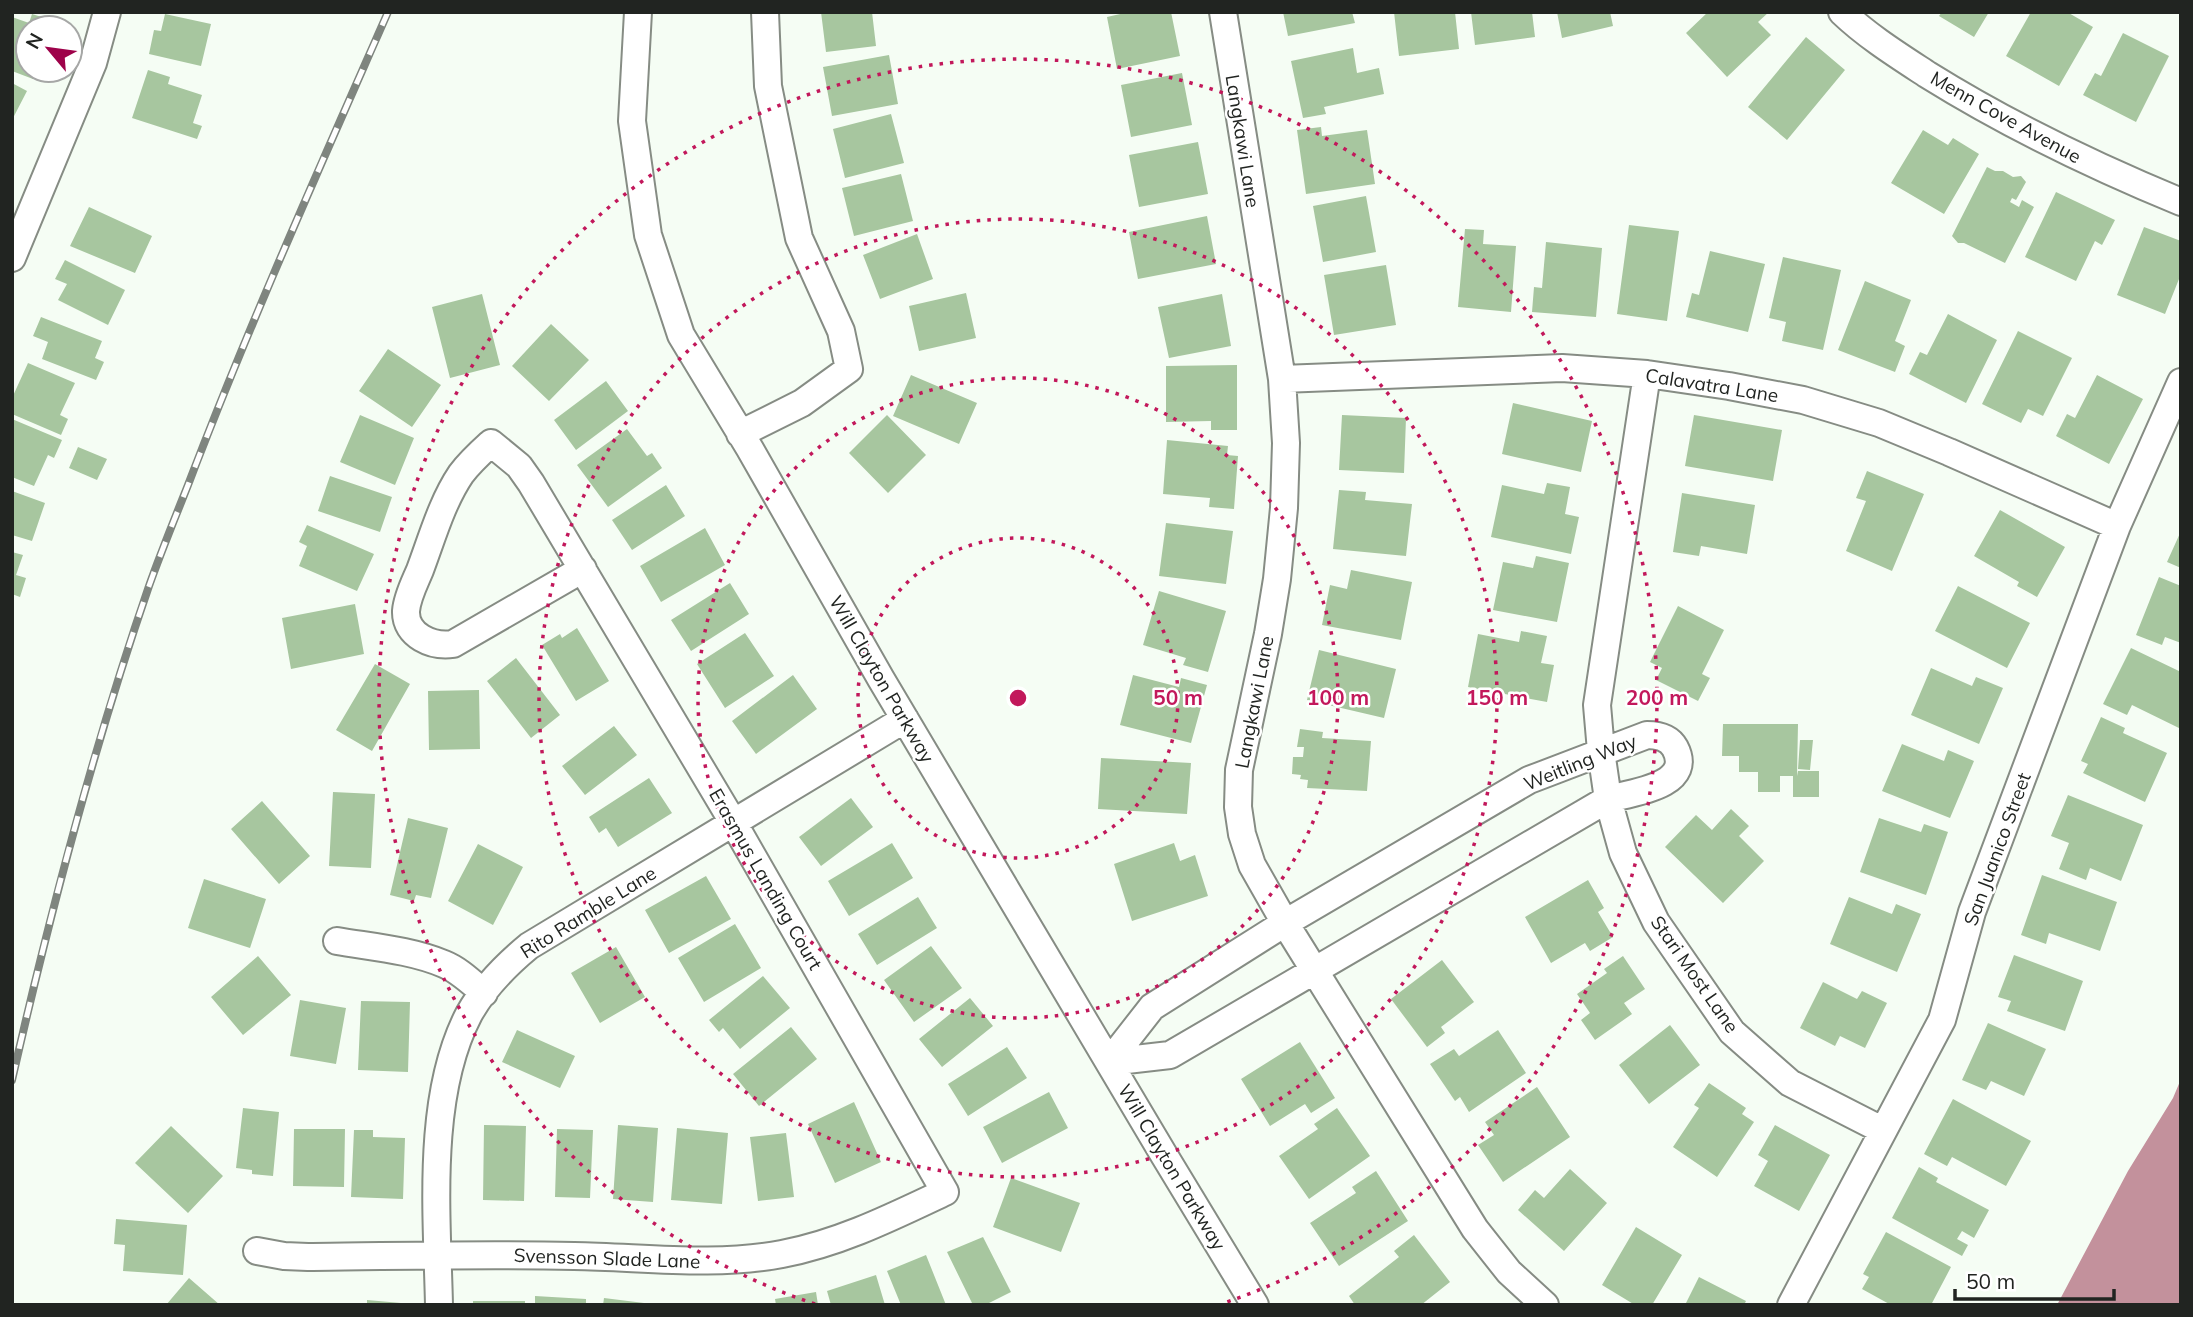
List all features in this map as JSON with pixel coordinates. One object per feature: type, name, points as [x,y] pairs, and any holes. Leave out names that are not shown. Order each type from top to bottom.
[{"type":"street","points":[[12,258],[93,63],[107,12]]},
{"type":"street","name":"Will Clayton Parkway","points":[[638,12],[632,121],[648,235],[681,335],[905,719],[1255,1305]]},
{"type":"street","points":[[740,434],[802,403],[849,369],[841,331],[799,238],[768,86],[765,12]]},
{"type":"street","name":"Langkawi Lane","points":[[1223,12],[1282,379],[1285,469],[1278,567],[1268,634],[1240,770],[1238,807],[1242,834],[1251,865],[1285,923],[1475,1229],[1509,1272],[1545,1305]]},
{"type":"street","name":"Menn Cove Avenue","points":[[1842,12],[1897,55],[1976,104],[2043,141],[2181,202]]},
{"type":"street","name":"Calavatra Lane","points":[[1282,379],[1562,368],[1647,374],[1729,386],[1803,400],[1879,423],[2117,526]]},
{"type":"street","name":"Stari Most Lane","points":[[1647,374],[1597,705],[1608,799],[1623,853],[1656,922],[1732,1032],[1790,1083],[1882,1130]]},
{"type":"street","name":"San Juanico Street","points":[[1791,1305],[1942,1020],[1972,912],[2117,526],[2181,382]]},
{"type":"street","name":"Erasmus Landing Court","points":[[583,569],[453,644],[442,646],[422,639],[407,619],[408,600],[447,500],[473,459],[491,443],[519,466],[531,483],[583,569],[733,822],[945,1192]]},
{"type":"street","name":"Rito Ramble Lane","points":[[439,1305],[439,1143],[448,1070],[470,1013],[505,966],[529,946],[905,719]]},
{"type":"street","name":"Weitling Way","points":[[1647,735],[1658,735],[1669,741],[1676,750],[1676,772],[1669,782],[1608,799],[1170,1055],[1109,1062],[1152,1007],[1285,923],[1529,780],[1647,735]]},
{"type":"street","points":[[337,941],[420,956],[446,965],[484,993]]},
{"type":"street","name":"Svensson Slade Lane","points":[[257,1251],[308,1257],[528,1255],[743,1260],[826,1244],[945,1192]]},
{"type":"shaded area","points":[[2181,1079],[2181,1305],[2057,1305],[2128,1171],[2173,1098]]},
{"type":"building","points":[[821,12],[872,12],[876,46],[826,52]]},
{"type":"building","points":[[1129,12],[1171,12],[1180,56],[1117,69],[1107,17]]},
{"type":"building","points":[[1283,12],[1352,12],[1355,23],[1288,36]]},
{"type":"building","points":[[1394,12],[1455,12],[1459,49],[1399,56]]},
{"type":"building","points":[[1471,12],[1532,12],[1535,37],[1475,45]]},
{"type":"building","points":[[1557,12],[1610,12],[1613,26],[1562,38]]},
{"type":"building","points":[[1708,12],[1769,12],[1758,22],[1771,35],[1727,77],[1686,33]]},
{"type":"building","points":[[1942,12],[1989,12],[1974,37],[1939,16]]},
{"type":"building","points":[[2031,12],[2067,12],[2093,27],[2059,86],[2006,56]]},
{"type":"building","points":[[165,14],[211,24],[201,66],[149,54],[154,30],[161,31]]},
{"type":"building","points":[[12,17],[14,18],[14,72],[12,71]]},
{"type":"building","points":[[2123,33],[2169,56],[2136,122],[2083,95],[2095,73],[2101,76]]},
{"type":"building","points":[[1806,37],[1845,70],[1787,140],[1748,107]]},
{"type":"building","points":[[1353,48],[1357,73],[1379,68],[1384,94],[1324,107],[1326,114],[1303,118],[1291,61]]},
{"type":"building","points":[[889,55],[898,104],[832,116],[823,67]]},
{"type":"building","points":[[148,70],[170,77],[168,84],[202,95],[193,123],[202,126],[197,139],[132,118]]},
{"type":"building","points":[[1182,73],[1192,125],[1131,137],[1121,85]]},
{"type":"building","points":[[12,83],[27,91],[12,120]]},
{"type":"building","points":[[891,114],[904,163],[845,178],[833,129]]},
{"type":"building","points":[[1321,127],[1322,136],[1367,130],[1375,184],[1306,194],[1297,130]]},
{"type":"building","points":[[1923,130],[1948,145],[1953,138],[1979,154],[1944,214],[1891,183]]},
{"type":"building","points":[[1198,142],[1208,194],[1139,207],[1129,155]]},
{"type":"building","points":[[1987,167],[2013,177],[2021,176],[2026,182],[2016,200],[2012,198],[2010,202],[2019,207],[2022,200],[2034,207],[2005,263],[1964,243],[1958,243],[1952,236]]},
{"type":"building","points":[[901,174],[913,221],[854,236],[842,188]]},
{"type":"building","points":[[2056,192],[2115,220],[2102,245],[2095,241],[2076,281],[2025,257]]},
{"type":"building","points":[[1366,196],[1376,252],[1323,262],[1313,206]]},
{"type":"building","points":[[89,207],[152,236],[135,273],[70,246]]},
{"type":"building","points":[[1207,216],[1216,264],[1138,279],[1129,232]]},
{"type":"building","points":[[1629,225],[1679,231],[1667,321],[1617,314]]},
{"type":"building","points":[[2144,227],[2181,241],[2181,274],[2165,314],[2117,295]]},
{"type":"building","points":[[1465,229],[1484,230],[1483,244],[1516,246],[1511,312],[1458,307]]},
{"type":"building","points":[[917,234],[933,279],[880,299],[863,255]]},
{"type":"building","points":[[1546,242],[1602,248],[1596,317],[1532,312],[1534,287],[1542,288]]},
{"type":"building","points":[[1710,251],[1765,264],[1748,332],[1686,317],[1692,293],[1699,295]]},
{"type":"building","points":[[1783,257],[1841,270],[1823,350],[1782,341],[1786,322],[1769,318]]},
{"type":"building","points":[[65,260],[125,290],[108,325],[58,300],[67,284],[55,279]]},
{"type":"building","points":[[1386,265],[1396,325],[1334,335],[1324,275]]},
{"type":"building","points":[[1865,281],[1911,300],[1895,341],[1905,346],[1895,372],[1838,350]]},
{"type":"building","points":[[966,293],[976,338],[919,351],[909,306]]},
{"type":"building","points":[[482,294],[500,365],[450,378],[432,307]]},
{"type":"building","points":[[1222,294],[1231,346],[1169,358],[1158,307]]},
{"type":"building","points":[[1948,314],[1997,340],[1966,403],[1909,374],[1920,352],[1927,355]]},
{"type":"building","points":[[41,317],[102,341],[95,358],[104,362],[96,380],[42,359],[48,342],[33,336]]},
{"type":"building","points":[[551,324],[589,360],[549,401],[512,366]]},
{"type":"building","points":[[2018,331],[2072,358],[2043,416],[2028,409],[2021,423],[1982,404]]},
{"type":"building","points":[[388,349],[441,385],[412,427],[359,391]]},
{"type":"building","points":[[28,363],[75,383],[60,415],[68,419],[61,435],[12,414],[12,398]]},
{"type":"building","points":[[1237,365],[1237,430],[1211,430],[1211,421],[1166,422],[1166,366]]},
{"type":"building","points":[[911,375],[977,403],[959,444],[893,416]]},
{"type":"building","points":[[2097,375],[2143,399],[2109,464],[2056,436],[2067,414],[2075,418]]},
{"type":"building","points":[[606,381],[628,411],[576,450],[554,420]]},
{"type":"building","points":[[1513,403],[1592,421],[1581,472],[1502,454]]},
{"type":"building","points":[[360,415],[414,438],[395,485],[340,462]]},
{"type":"building","points":[[887,415],[926,455],[888,493],[849,453]]},
{"type":"building","points":[[1342,415],[1406,418],[1404,473],[1339,470]]},
{"type":"building","points":[[1694,415],[1782,430],[1773,481],[1685,466]]},
{"type":"building","points":[[12,419],[62,440],[54,458],[48,455],[34,486],[12,477]]},
{"type":"building","points":[[627,429],[647,456],[652,453],[662,468],[608,507],[577,465]]},
{"type":"building","points":[[1167,440],[1228,446],[1227,455],[1238,456],[1234,509],[1209,507],[1210,498],[1163,494]]},
{"type":"building","points":[[78,447],[107,459],[97,480],[69,468]]},
{"type":"building","points":[[1867,471],[1924,494],[1892,571],[1846,551],[1866,501],[1856,498]]},
{"type":"building","points":[[330,476],[392,497],[380,532],[318,511]]},
{"type":"building","points":[[1547,483],[1570,487],[1565,514],[1579,517],[1571,554],[1491,537],[1502,485],[1544,494]]},
{"type":"building","points":[[666,485],[685,516],[632,550],[612,520]]},
{"type":"building","points":[[1339,490],[1366,492],[1365,500],[1412,504],[1406,556],[1333,549]]},
{"type":"building","points":[[12,491],[45,503],[32,541],[12,535]]},
{"type":"building","points":[[1682,493],[1755,505],[1747,554],[1701,546],[1699,556],[1673,552]]},
{"type":"building","points":[[2000,510],[2065,547],[2037,597],[2017,586],[2019,582],[1974,556]]},
{"type":"building","points":[[1166,523],[1233,531],[1226,584],[1159,576]]},
{"type":"building","points":[[307,525],[374,554],[357,591],[299,566],[307,546],[299,542]]},
{"type":"building","points":[[705,528],[725,565],[661,602],[640,566]]},
{"type":"building","points":[[2181,531],[2181,568],[2167,562]]},
{"type":"building","points":[[12,552],[23,555],[16,575],[26,578],[20,597],[12,594]]},
{"type":"building","points":[[1536,556],[1569,563],[1557,622],[1493,610],[1503,562],[1533,568]]},
{"type":"building","points":[[1351,570],[1412,582],[1401,640],[1322,625],[1330,585],[1347,589]]},
{"type":"building","points":[[2159,577],[2181,586],[2181,643],[2165,637],[2162,645],[2136,635]]},
{"type":"building","points":[[730,583],[749,614],[691,651],[671,620]]},
{"type":"building","points":[[1958,586],[2030,623],[2007,668],[1935,631]]},
{"type":"building","points":[[1159,591],[1226,611],[1208,672],[1183,665],[1186,658],[1143,645]]},
{"type":"building","points":[[355,604],[364,654],[291,669],[282,618]]},
{"type":"building","points":[[1678,606],[1724,630],[1702,674],[1710,678],[1698,701],[1656,680],[1662,668],[1650,662]]},
{"type":"building","points":[[577,628],[609,681],[576,701],[542,645],[560,634],[562,638]]},
{"type":"building","points":[[1521,631],[1547,636],[1541,663],[1554,665],[1547,702],[1468,687],[1478,634],[1519,642]]},
{"type":"building","points":[[745,633],[774,676],[725,708],[697,664]]},
{"type":"building","points":[[2131,648],[2181,672],[2181,729],[2132,705],[2127,715],[2103,704]]},
{"type":"building","points":[[1319,650],[1396,669],[1384,718],[1307,700]]},
{"type":"building","points":[[516,658],[560,715],[531,738],[487,681]]},
{"type":"building","points":[[375,664],[410,684],[372,751],[336,730]]},
{"type":"building","points":[[1931,668],[1972,686],[1976,677],[2003,688],[1979,744],[1911,715]]},
{"type":"building","points":[[793,675],[817,709],[756,754],[732,721]]},
{"type":"building","points":[[1133,675],[1179,687],[1181,678],[1207,685],[1191,743],[1120,725]]},
{"type":"building","points":[[479,690],[480,749],[429,750],[428,691]]},
{"type":"building","points":[[2101,717],[2125,728],[2123,733],[2167,753],[2145,802],[2083,773],[2088,764],[2081,761]]},
{"type":"building","points":[[1723,724],[1798,724],[1797,776],[1798,771],[1819,771],[1819,797],[1793,797],[1793,776],[1780,776],[1780,792],[1758,792],[1758,772],[1739,772],[1739,756],[1722,756]]},
{"type":"building","points":[[614,726],[637,755],[585,795],[562,766]]},
{"type":"building","points":[[1300,729],[1323,732],[1322,738],[1371,741],[1367,791],[1307,788],[1308,780],[1300,779],[1301,775],[1292,774],[1293,757],[1303,757],[1304,747],[1297,747]]},
{"type":"building","points":[[1800,740],[1813,740],[1810,770],[1798,769]]},
{"type":"building","points":[[1902,744],[1944,761],[1948,750],[1974,761],[1950,818],[1882,791]]},
{"type":"building","points":[[1101,758],[1191,763],[1187,814],[1098,809]]},
{"type":"building","points":[[649,778],[672,813],[618,847],[606,828],[599,833],[589,817]]},
{"type":"building","points":[[333,792],[375,794],[371,868],[329,866]]},
{"type":"building","points":[[2068,795],[2143,825],[2121,881],[2090,868],[2086,880],[2059,869],[2069,843],[2051,836]]},
{"type":"building","points":[[851,798],[873,827],[821,866],[799,837]]},
{"type":"building","points":[[262,801],[310,856],[279,884],[231,829]]},
{"type":"building","points":[[1731,809],[1749,826],[1739,836],[1764,861],[1723,903],[1665,847],[1696,815],[1712,830]]},
{"type":"building","points":[[408,818],[448,828],[431,898],[416,895],[414,901],[390,895]]},
{"type":"building","points":[[1879,818],[1921,832],[1924,824],[1948,832],[1926,895],[1860,872]]},
{"type":"building","points":[[892,843],[913,878],[849,916],[828,881]]},
{"type":"building","points":[[1174,843],[1180,861],[1195,855],[1208,896],[1132,921],[1114,864]]},
{"type":"building","points":[[478,844],[523,867],[493,925],[448,901]]},
{"type":"building","points":[[2042,875],[2117,902],[2100,951],[2049,933],[2046,944],[2021,935]]},
{"type":"building","points":[[706,876],[731,919],[669,953],[645,910]]},
{"type":"building","points":[[204,879],[266,899],[250,948],[188,928]]},
{"type":"building","points":[[1588,880],[1604,908],[1598,912],[1613,937],[1590,951],[1585,943],[1551,963],[1525,917]]},
{"type":"building","points":[[918,897],[937,928],[877,965],[858,934]]},
{"type":"building","points":[[1849,897],[1892,914],[1896,904],[1921,914],[1897,972],[1830,944]]},
{"type":"building","points":[[735,924],[761,968],[704,1002],[678,958]]},
{"type":"building","points":[[931,946],[962,988],[914,1022],[884,980]]},
{"type":"building","points":[[616,947],[645,997],[600,1023],[571,973]]},
{"type":"building","points":[[2014,955],[2083,981],[2065,1031],[2007,1011],[2011,1001],[1998,997]]},
{"type":"building","points":[[258,956],[291,995],[243,1035],[211,997]]},
{"type":"building","points":[[1623,956],[1645,989],[1624,1003],[1632,1014],[1595,1040],[1581,1020],[1590,1013],[1577,994],[1607,973],[1604,969]]},
{"type":"building","points":[[1442,960],[1474,1002],[1441,1027],[1445,1033],[1427,1047],[1391,999]]},
{"type":"building","points":[[763,976],[790,1008],[740,1049],[723,1028],[719,1032],[709,1020]]},
{"type":"building","points":[[1823,982],[1857,999],[1862,991],[1887,1003],[1865,1048],[1840,1036],[1835,1046],[1800,1028]]},
{"type":"building","points":[[970,998],[993,1026],[942,1067],[919,1039]]},
{"type":"building","points":[[300,1000],[346,1008],[336,1064],[290,1056]]},
{"type":"building","points":[[361,1001],[410,1002],[408,1072],[358,1070]]},
{"type":"building","points":[[1988,1023],[2046,1049],[2024,1096],[1991,1081],[1986,1090],[1962,1080]]},
{"type":"building","points":[[1670,1025],[1700,1065],[1649,1104],[1619,1065]]},
{"type":"building","points":[[791,1027],[817,1059],[759,1106],[733,1074]]},
{"type":"building","points":[[517,1030],[575,1056],[560,1088],[502,1062]]},
{"type":"building","points":[[1498,1030],[1526,1073],[1469,1112],[1460,1097],[1455,1101],[1430,1064],[1454,1049],[1459,1056]]},
{"type":"building","points":[[1300,1042],[1335,1098],[1311,1113],[1305,1104],[1270,1126],[1241,1079]]},
{"type":"building","points":[[1007,1047],[1027,1078],[968,1116],[948,1084]]},
{"type":"building","points":[[1709,1083],[1746,1108],[1742,1114],[1754,1122],[1717,1177],[1673,1147],[1699,1108],[1694,1105]]},
{"type":"building","points":[[1537,1087],[1570,1137],[1503,1182],[1478,1145],[1494,1135],[1485,1122]]},
{"type":"building","points":[[1049,1092],[1068,1128],[1002,1163],[983,1127]]},
{"type":"building","points":[[1953,1099],[2031,1141],[2006,1186],[1952,1157],[1947,1166],[1924,1154]]},
{"type":"building","points":[[854,1102],[881,1162],[835,1183],[808,1124]]},
{"type":"building","points":[[243,1108],[279,1112],[273,1176],[252,1174],[252,1170],[236,1168]]},
{"type":"building","points":[[1337,1108],[1370,1156],[1309,1199],[1279,1156],[1318,1129],[1314,1124]]},
{"type":"building","points":[[484,1125],[526,1126],[524,1201],[483,1200]]},
{"type":"building","points":[[618,1125],[658,1128],[653,1202],[613,1199]]},
{"type":"building","points":[[1775,1125],[1830,1155],[1799,1211],[1754,1186],[1768,1161],[1758,1155]]},
{"type":"building","points":[[171,1126],[223,1176],[188,1213],[135,1163]]},
{"type":"building","points":[[677,1128],[728,1133],[722,1204],[671,1200]]},
{"type":"building","points":[[294,1129],[345,1129],[344,1187],[293,1186]]},
{"type":"building","points":[[557,1129],[593,1130],[590,1198],[555,1197]]},
{"type":"building","points":[[354,1130],[373,1130],[373,1137],[405,1138],[403,1199],[351,1197]]},
{"type":"building","points":[[786,1133],[794,1197],[758,1201],[750,1137]]},
{"type":"building","points":[[1919,1167],[1938,1178],[1936,1182],[1989,1210],[1974,1238],[1962,1231],[1957,1239],[1968,1245],[1962,1256],[1892,1218]]},
{"type":"building","points":[[1570,1169],[1607,1203],[1564,1251],[1518,1210],[1535,1190],[1544,1198]]},
{"type":"building","points":[[1376,1171],[1408,1221],[1339,1266],[1310,1223],[1356,1193],[1352,1187]]},
{"type":"building","points":[[1011,1178],[1080,1203],[1061,1252],[993,1227]]},
{"type":"building","points":[[116,1219],[187,1225],[183,1275],[123,1271],[125,1245],[114,1244]]},
{"type":"building","points":[[1636,1227],[1682,1255],[1652,1305],[1635,1305],[1602,1285]]},
{"type":"building","points":[[1886,1232],[1951,1267],[1931,1305],[1891,1305],[1862,1289],[1869,1277],[1863,1274]]},
{"type":"building","points":[[1414,1235],[1450,1282],[1421,1305],[1355,1305],[1349,1296],[1399,1257],[1394,1251]]},
{"type":"building","points":[[983,1237],[1011,1292],[985,1305],[973,1305],[947,1252]]},
{"type":"building","points":[[926,1255],[946,1305],[901,1305],[887,1271]]},
{"type":"building","points":[[876,1275],[885,1305],[831,1305],[827,1291]]},
{"type":"building","points":[[1699,1277],[1746,1301],[1744,1305],[1685,1305]]},
{"type":"building","points":[[189,1278],[220,1305],[166,1305]]},
{"type":"building","points":[[816,1292],[818,1305],[776,1305],[775,1299]]},
{"type":"building","points":[[535,1296],[586,1299],[586,1305],[535,1305]]},
{"type":"building","points":[[604,1298],[644,1303],[644,1305],[603,1305]]},
{"type":"building","points":[[367,1300],[401,1303],[401,1305],[367,1305]]},
{"type":"building","points":[[473,1301],[525,1301],[525,1305],[473,1305]]},
{"type":"railway","points":[[12,1080],[74,831],[109,708],[149,586],[260,306],[388,12]]}]
